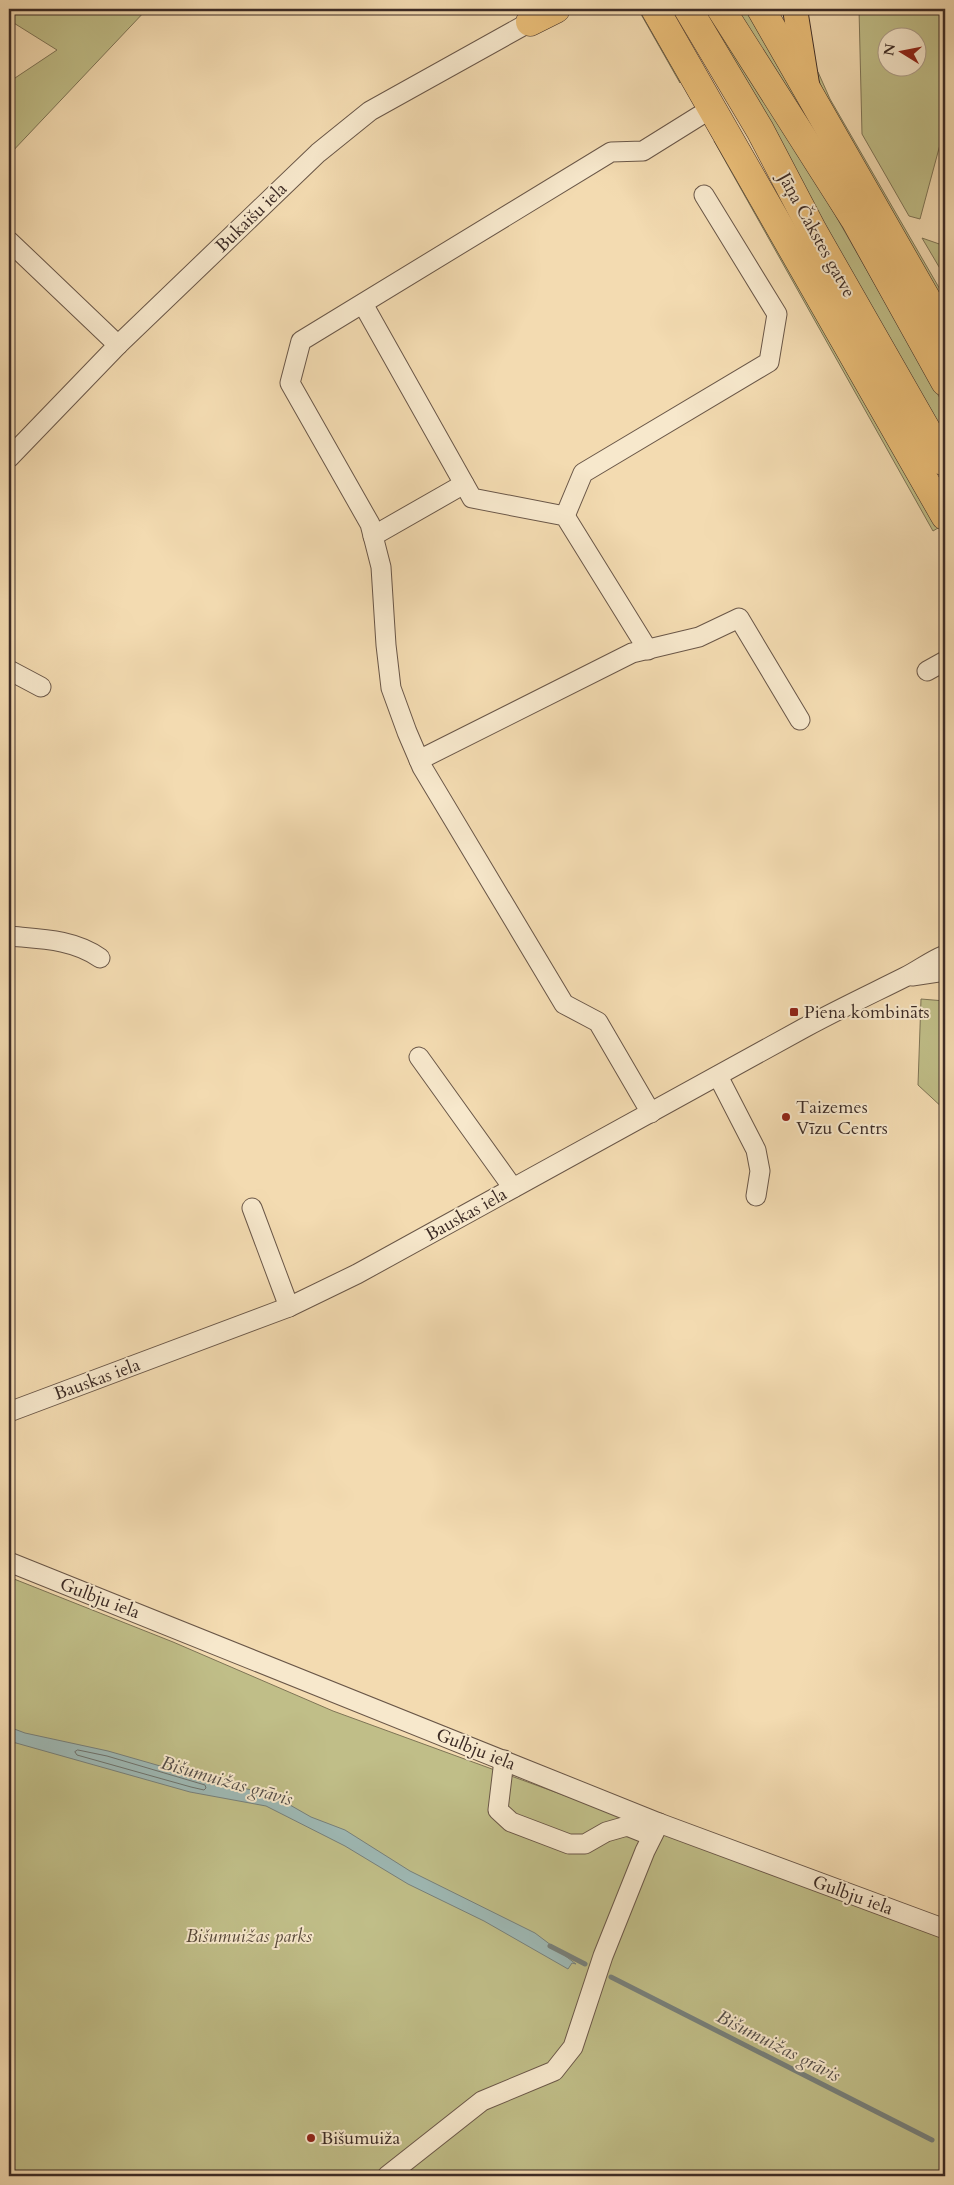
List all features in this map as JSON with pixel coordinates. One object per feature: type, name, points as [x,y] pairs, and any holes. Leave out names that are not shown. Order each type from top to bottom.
[{"type":"highway","points":[[528,16],[556,9]]},
{"type":"highway","points":[[655,9],[945,516]]},
{"type":"highway","name":"Jāņa Čakstes gatve","points":[[688,9],[760,130],[813,231],[945,462]]},
{"type":"highway","name":"Jāņa Čakstes gatve","points":[[722,9],[855,220],[945,382]]},
{"type":"highway","points":[[761,9],[809,90],[945,332]]},
{"type":"main road","points":[[795,9],[809,90]]},
{"type":"street","name":"Bukaišu iela","points":[[9,458],[118,345],[318,153],[370,111],[528,16]]},
{"type":"street","points":[[650,1113],[598,1022],[564,1004],[419,760],[391,688],[381,567],[370,524],[290,383],[301,342],[611,152],[642,151],[712,108]]},
{"type":"street","points":[[565,516],[583,472],[769,362],[777,314],[704,195]]},
{"type":"street","points":[[9,241],[118,345]]},
{"type":"street","points":[[363,304],[472,498],[565,516],[648,650]]},
{"type":"street","points":[[373,536],[464,484]]},
{"type":"street","points":[[419,760],[632,654],[699,637],[739,618],[800,720]]},
{"type":"street","points":[[9,670],[41,687]]},
{"type":"street","points":[[9,936],[74,944],[100,958]]},
{"type":"street","points":[[906,977],[930,961],[945,955]]},
{"type":"street","points":[[906,977],[945,971]]},
{"type":"street","name":"Bauskas iela","points":[[9,1412],[289,1307],[357,1274],[859,998],[906,977]]},
{"type":"street","points":[[419,1057],[513,1188]]},
{"type":"street","points":[[718,1076],[756,1150],[760,1171],[756,1196]]},
{"type":"street","points":[[252,1208],[289,1307]]},
{"type":"street","name":"Gulbju iela","points":[[9,1562],[504,1760],[655,1830],[945,1929]]},
{"type":"street","points":[[387,2176],[482,2101],[554,2071],[573,2047],[603,1956],[655,1830],[627,1826],[606,1832],[585,1844],[569,1844],[510,1822],[498,1810],[504,1760]]},
{"type":"green space","points":[[9,9],[147,9],[9,155],[9,82],[57,50],[9,20]]},
{"type":"green space","points":[[638,9],[651,20],[682,75],[680,83]]},
{"type":"green space","points":[[699,9],[709,9],[821,190],[945,407],[945,441]]},
{"type":"green space","points":[[733,9],[750,9],[836,157],[829,162]]},
{"type":"green space","points":[[859,9],[945,9],[945,126],[920,219],[909,216],[862,134]]},
{"type":"green space","points":[[818,72],[830,99],[945,298],[945,309],[822,88],[816,74]]},
{"type":"green space","points":[[714,141],[724,148],[938,528],[933,531]]},
{"type":"green space","points":[[922,238],[945,246],[945,277]]},
{"type":"green space","points":[[921,999],[945,1001],[945,1110],[918,1085]]},
{"type":"green space","name":"Bišumuižas parks","points":[[9,1577],[173,1642],[333,1711],[681,1838],[945,1939],[945,2176],[9,2176]]},
{"type":"water","points":[[9,1727],[25,1733],[108,1751],[230,1786],[269,1793],[311,1817],[345,1830],[410,1871],[535,1933],[576,1964],[572,1963],[568,1969],[484,1921],[408,1884],[345,1846],[266,1806],[190,1792],[9,1741]]},
{"type":"waterway","name":"Bišumuižas grāvis","points":[[550,1946],[585,1964]]},
{"type":"waterway","name":"Bišumuižas grāvis","points":[[611,1977],[932,2140]]},
{"type":"place","name":"Piena kombināts","points":[[794,1012]]},
{"type":"place","name":"Taizemes Vīzu Centrs","points":[[786,1117]]},
{"type":"place","name":"Bišumuiža","points":[[311,2138]]}]
